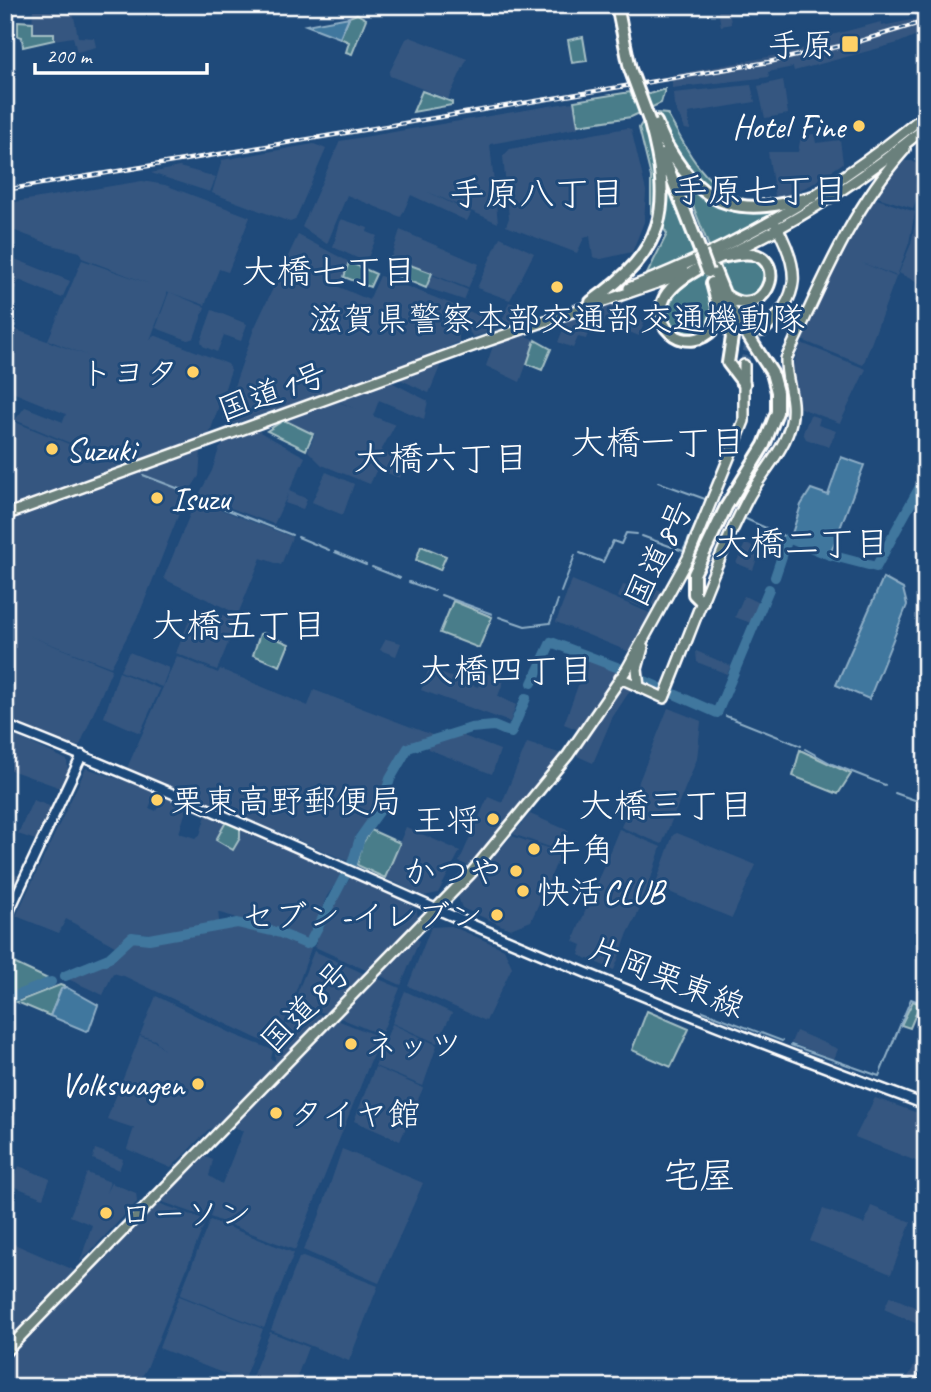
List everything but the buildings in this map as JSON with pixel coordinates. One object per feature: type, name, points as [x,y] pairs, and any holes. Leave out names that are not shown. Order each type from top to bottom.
[{"type":"highway","points":[[617,5],[630,69],[704,252]]},
{"type":"highway","points":[[591,302],[629,272],[645,253],[662,208],[662,182],[653,122],[635,63],[624,5]]},
{"type":"highway","name":"国道1号","points":[[5,515],[555,317],[708,269],[776,225],[926,114]]},
{"type":"highway","points":[[653,122],[687,176],[704,191],[725,203],[761,209],[813,197]]},
{"type":"highway","points":[[890,142],[902,140],[905,147],[926,129]]},
{"type":"highway","points":[[667,146],[708,269],[768,365],[777,392],[777,412],[770,433],[726,507],[694,574],[694,594],[702,602]]},
{"type":"highway","name":"国道1号","points":[[555,317],[687,265],[819,205],[905,147]]},
{"type":"highway","name":"国道8号","points":[[620,678],[664,698],[702,602],[748,498],[788,436],[793,403],[785,370],[786,359],[848,226],[905,147]]},
{"type":"highway","points":[[763,331],[785,308],[794,282],[792,257],[776,225]]},
{"type":"highway","points":[[718,288],[729,298],[747,303],[764,294],[771,282],[769,268],[759,257],[746,254],[725,256]]},
{"type":"highway","points":[[708,269],[680,281],[664,298],[661,317],[666,330],[675,338],[689,341],[708,334],[718,317],[718,288]]},
{"type":"highway","points":[[718,288],[732,337],[729,363],[744,384]]},
{"type":"highway","name":"国道8号","points":[[5,1352],[436,909],[527,809],[620,678],[688,558],[746,411],[744,365]]},
{"type":"highway","points":[[639,687],[637,669],[646,636]]},
{"type":"main road","name":"片岡栗東線","points":[[5,725],[240,820],[436,909],[783,1052],[926,1105]]},
{"type":"main road","points":[[5,919],[82,755]]},
{"type":"shaded area","points":[[717,5],[733,5],[729,7],[731,24],[721,26]]},
{"type":"shaded area","points":[[33,7],[72,7],[78,37],[94,38],[96,47],[77,52],[73,37],[54,40],[53,33],[32,33]]},
{"type":"shaded area","points":[[349,17],[340,38],[306,25]]},
{"type":"shaded area","points":[[926,17],[926,31],[898,43],[794,71],[793,67],[768,72],[769,77],[672,88],[672,75],[773,56],[829,42],[828,36],[881,22],[882,26]]},
{"type":"shaded area","points":[[410,37],[467,59],[448,99],[390,76],[389,73],[406,39]]},
{"type":"shaded area","points":[[783,80],[788,114],[765,118],[758,86]]},
{"type":"shaded area","points":[[751,85],[755,102],[688,113],[690,130],[685,129],[674,105],[673,93]]},
{"type":"shaded area","points":[[573,102],[578,128],[490,144],[498,223],[426,191],[471,213],[467,221],[411,195],[401,217],[347,195],[327,244],[302,227],[340,141]]},
{"type":"shaded area","points":[[631,129],[646,191],[644,222],[632,252],[601,259],[593,257],[590,236],[584,238],[577,253],[506,226],[509,218],[503,156],[510,149]]},
{"type":"shaded area","points":[[814,134],[816,143],[840,140],[843,163],[811,185],[788,195],[775,196],[768,152],[798,152],[801,136]]},
{"type":"shaded area","points":[[314,144],[326,149],[295,220],[290,222],[212,193],[222,160]]},
{"type":"shaded area","points":[[904,161],[912,161],[923,168],[924,175],[915,177],[917,197],[913,208],[874,196]]},
{"type":"shaded area","points":[[179,167],[216,177],[210,192],[151,173]]},
{"type":"shaded area","points":[[926,180],[926,287],[899,273],[911,244],[919,204],[917,188]]},
{"type":"shaded area","points":[[142,181],[165,185],[250,217],[228,272],[219,269],[205,305],[167,291],[150,340],[154,335],[228,364],[231,370],[209,435],[125,466],[15,420],[25,407],[63,422],[66,414],[5,389],[5,326],[89,356],[48,340],[82,260],[150,284],[82,258],[80,252],[52,245],[5,227],[5,206],[9,203]]},
{"type":"shaded area","points":[[874,198],[915,212],[909,243],[897,276],[860,262],[896,277],[863,365],[802,340],[842,254]]},
{"type":"shaded area","points":[[341,219],[368,228],[367,232],[377,236],[366,262],[333,247]]},
{"type":"shaded area","points":[[400,230],[479,264],[468,288],[391,258]]},
{"type":"shaded area","points":[[298,235],[349,262],[339,287],[369,300],[380,276],[459,307],[459,342],[408,365],[230,425],[223,418],[254,329]]},
{"type":"shaded area","points":[[500,237],[534,253],[510,300],[477,288]]},
{"type":"shaded area","points":[[5,255],[70,281],[62,298],[19,280],[12,298],[5,295]]},
{"type":"shaded area","points":[[432,275],[468,290],[464,300],[427,288]]},
{"type":"shaded area","points":[[169,292],[205,307],[194,338],[188,340],[156,328]]},
{"type":"shaded area","points":[[624,300],[619,311],[645,321],[639,336],[593,317],[586,339],[578,337],[573,348],[558,342],[567,320],[584,315],[592,318],[588,314]]},
{"type":"shaded area","points":[[509,302],[535,312],[513,325],[502,321]]},
{"type":"shaded area","points":[[212,310],[247,324],[241,341],[224,335],[217,352],[203,346],[201,341]]},
{"type":"shaded area","points":[[466,310],[505,327],[473,337],[463,322]]},
{"type":"shaded area","points":[[523,335],[535,340],[520,382],[486,366],[493,346]]},
{"type":"shaded area","points":[[801,343],[866,369],[840,423],[798,407],[795,380],[790,374]]},
{"type":"shaded area","points":[[441,364],[429,393],[399,379]]},
{"type":"shaded area","points":[[391,382],[428,401],[424,419],[379,400],[373,416],[395,425],[381,451],[405,461],[400,478],[377,469],[370,484],[322,465],[308,451],[315,434],[286,420],[336,401],[356,409],[338,401]]},
{"type":"shaded area","points":[[810,415],[820,418],[818,425],[836,431],[829,447],[806,439],[803,433]]},
{"type":"shaded area","points":[[5,418],[108,460],[123,467],[5,509]]},
{"type":"shaded area","points":[[256,430],[305,457],[274,524],[198,496],[212,471],[219,449],[226,441]]},
{"type":"shaded area","points":[[201,450],[199,476],[186,496],[140,612],[111,667],[27,635],[112,669],[80,745],[74,747],[5,720],[5,520]]},
{"type":"shaded area","points":[[841,457],[864,465],[831,552],[791,537],[801,505],[811,489],[828,495]]},
{"type":"shaded area","points":[[326,472],[354,484],[343,515],[312,502]]},
{"type":"shaded area","points":[[289,491],[307,499],[303,509],[285,503]]},
{"type":"shaded area","points":[[196,500],[292,537],[281,565],[261,558],[238,614],[164,577]]},
{"type":"shaded area","points":[[745,544],[760,549],[753,570],[736,563]]},
{"type":"shaded area","points":[[883,578],[903,589],[907,605],[869,699],[836,685]]},
{"type":"shaded area","points":[[634,579],[664,592],[653,612],[618,597],[623,585],[630,587]]},
{"type":"shaded area","points":[[572,580],[652,614],[630,652],[556,622]]},
{"type":"shaded area","points":[[744,596],[761,604],[751,623],[735,617]]},
{"type":"shaded area","points":[[215,611],[237,622],[217,670],[176,653],[191,616],[209,624]]},
{"type":"shaded area","points":[[386,639],[401,643],[396,656],[380,650]]},
{"type":"shaded area","points":[[696,651],[731,666],[727,674],[697,662]]},
{"type":"shaded area","points":[[129,652],[169,668],[162,687],[120,671]]},
{"type":"shaded area","points":[[177,656],[218,673],[220,669],[308,706],[314,690],[432,735],[437,734],[438,737],[410,744],[404,750],[388,781],[378,811],[356,834],[350,862],[127,768]]},
{"type":"shaded area","points":[[590,658],[618,672],[579,730],[564,724],[579,683],[564,677],[567,669],[584,675]]},
{"type":"shaded area","points":[[429,669],[478,687],[484,672],[504,680],[498,696],[516,705],[510,722],[421,690]]},
{"type":"shaded area","points":[[119,672],[160,689],[140,733],[104,717]]},
{"type":"shaded area","points":[[623,683],[631,689],[612,718],[593,763],[575,755]]},
{"type":"shaded area","points":[[668,708],[701,721],[697,759],[662,844],[621,827]]},
{"type":"shaded area","points":[[5,731],[67,760],[68,773],[61,788],[5,768]]},
{"type":"shaded area","points":[[458,734],[500,750],[492,774],[428,749],[427,744]]},
{"type":"shaded area","points":[[527,743],[562,754],[469,866],[459,862],[488,797],[502,803]]},
{"type":"shaded area","points":[[86,768],[156,791],[149,808],[156,811],[164,795],[188,804],[179,833],[195,838],[200,835],[207,812],[227,820],[216,840],[227,848],[240,825],[343,873],[327,896],[310,938],[304,939],[218,912],[220,929],[235,927],[312,945],[279,1039],[295,1004],[324,1016],[218,1125],[208,1130],[171,1168],[127,1149],[134,1128],[107,1119],[140,1036],[154,1041],[164,1050],[155,1040],[140,1035],[156,996],[235,1035],[273,1050],[271,1059],[275,1061],[275,1047],[124,976],[113,973],[103,995],[68,979],[109,961],[134,940],[150,941],[211,932],[213,924],[151,934],[132,932],[115,946],[66,919],[59,933],[16,916]]},
{"type":"shaded area","points":[[33,800],[52,807],[36,840],[18,834]]},
{"type":"shaded area","points":[[530,814],[569,831],[561,851],[513,834]]},
{"type":"shaded area","points":[[406,827],[460,851],[438,893],[424,896],[385,878]]},
{"type":"shaded area","points":[[619,829],[661,847],[643,903],[614,970],[579,955],[582,945],[573,941]]},
{"type":"shaded area","points":[[677,833],[756,865],[732,918],[655,886],[673,835]]},
{"type":"shaded area","points":[[512,836],[561,853],[531,921],[510,929],[462,908],[458,896]]},
{"type":"shaded area","points":[[5,871],[19,876],[9,896],[5,895]]},
{"type":"shaded area","points":[[351,877],[416,908],[418,918],[368,971],[315,947],[321,924]]},
{"type":"shaded area","points":[[451,926],[504,949],[512,967],[486,1021],[408,986],[431,927]]},
{"type":"shaded area","points":[[415,936],[419,941],[401,985],[379,975]]},
{"type":"shaded area","points":[[314,951],[365,974],[326,1014],[294,1001]]},
{"type":"shaded area","points":[[376,978],[400,988],[381,1035],[338,1017]]},
{"type":"shaded area","points":[[66,987],[98,1005],[89,1030],[50,1016],[61,989]]},
{"type":"shaded area","points":[[405,991],[452,1013],[437,1043],[392,1023]]},
{"type":"shaded area","points":[[337,1020],[380,1037],[295,1250],[210,1217],[213,1208],[208,1218],[160,1201],[203,1156],[213,1160],[209,1176],[222,1184],[243,1131],[232,1126]]},
{"type":"shaded area","points":[[392,1024],[437,1045],[423,1086],[375,1066]]},
{"type":"shaded area","points":[[796,1031],[838,1049],[834,1059],[791,1043]]},
{"type":"shaded area","points":[[375,1067],[423,1088],[400,1141],[354,1121]]},
{"type":"shaded area","points":[[875,1098],[926,1116],[926,1165],[855,1137]]},
{"type":"shaded area","points":[[95,1149],[123,1159],[119,1170],[93,1159]]},
{"type":"shaded area","points":[[342,1149],[423,1183],[379,1283],[303,1250],[319,1217]]},
{"type":"shaded area","points":[[19,1166],[50,1179],[43,1198],[11,1185]]},
{"type":"shaded area","points":[[87,1173],[110,1182],[106,1193],[111,1183],[136,1193],[137,1202],[80,1262],[92,1225],[70,1216]]},
{"type":"shaded area","points":[[158,1203],[206,1220],[147,1368],[135,1387],[5,1387],[5,1361]]},
{"type":"shaded area","points":[[871,1206],[911,1222],[891,1274],[810,1241],[823,1209],[864,1224]]},
{"type":"shaded area","points":[[210,1220],[294,1253],[264,1328],[180,1295]]},
{"type":"shaded area","points":[[5,1240],[74,1270],[15,1333],[5,1330]]},
{"type":"shaded area","points":[[303,1257],[378,1286],[349,1361],[271,1330],[299,1258]]},
{"type":"shaded area","points":[[179,1296],[263,1329],[243,1381],[159,1348]]},
{"type":"shaded area","points":[[890,1296],[926,1312],[924,1327],[884,1309]]},
{"type":"shaded area","points":[[270,1332],[308,1347],[296,1379],[314,1387],[248,1387]]},
{"type":"shaded area","points":[[926,1344],[926,1387],[908,1377]]},
{"type":"green space","points":[[357,14],[366,19],[352,54],[346,52],[349,42],[340,38],[349,17]]},
{"type":"green space","points":[[18,21],[33,22],[33,33],[54,33],[54,40],[23,47],[22,37],[18,36]]},
{"type":"green space","points":[[583,37],[587,61],[572,63],[568,40]]},
{"type":"green space","points":[[665,89],[661,103],[631,117],[578,125],[574,101],[630,92],[633,99]]},
{"type":"green space","points":[[422,91],[452,102],[452,105],[413,112]]},
{"type":"green space","points":[[657,113],[667,114],[692,157],[709,179],[721,188],[753,202],[735,199],[719,192],[693,173],[673,146]]},
{"type":"green space","points":[[645,118],[659,171],[656,219],[651,213],[651,177],[639,128]]},
{"type":"green space","points":[[665,170],[699,255],[645,278],[667,234],[661,224],[666,201]]},
{"type":"green space","points":[[681,175],[703,194],[786,209],[710,249]]},
{"type":"green space","points":[[391,258],[432,273],[426,288],[385,271]]},
{"type":"green space","points":[[746,258],[760,265],[765,283],[764,289],[744,300],[729,292],[718,266]]},
{"type":"green space","points":[[349,262],[376,274],[370,287],[344,277]]},
{"type":"green space","points":[[705,273],[716,305],[708,329],[692,337],[674,332],[664,310],[672,293]]},
{"type":"green space","points":[[535,340],[551,349],[542,370],[527,364]]},
{"type":"green space","points":[[284,420],[313,434],[306,450],[267,431]]},
{"type":"green space","points":[[421,546],[446,556],[440,570],[416,560]]},
{"type":"green space","points":[[453,601],[492,617],[479,648],[440,633]]},
{"type":"green space","points":[[260,634],[289,644],[280,666],[253,655]]},
{"type":"green space","points":[[800,750],[851,774],[838,794],[793,776]]},
{"type":"green space","points":[[227,820],[240,825],[240,838],[233,850],[216,840]]},
{"type":"green space","points":[[371,830],[400,843],[385,878],[357,865],[362,844]]},
{"type":"green space","points":[[5,959],[50,980],[11,996],[5,985]]},
{"type":"green space","points":[[60,985],[66,987],[61,990],[50,1016],[17,1002]]},
{"type":"green space","points":[[913,1001],[920,1004],[910,1028],[901,1025]]},
{"type":"green space","points":[[647,1011],[689,1029],[671,1067],[632,1050]]},
{"type":"waterway","points":[[143,475],[187,492]]},
{"type":"waterway","points":[[658,482],[705,499]]},
{"type":"waterway","points":[[895,532],[921,485],[926,487]]},
{"type":"waterway","points":[[197,498],[292,535]]},
{"type":"waterway","points":[[642,536],[683,551],[707,500]]},
{"type":"waterway","points":[[746,519],[788,538]]},
{"type":"waterway","points":[[580,553],[603,562],[613,541],[621,544],[626,533],[637,534]]},
{"type":"waterway","points":[[775,577],[788,538],[830,555],[876,567],[893,536]]},
{"type":"waterway","points":[[298,537],[329,550]]},
{"type":"waterway","points":[[335,552],[366,565]]},
{"type":"waterway","points":[[561,592],[575,555]]},
{"type":"waterway","points":[[372,567],[400,578]]},
{"type":"waterway","points":[[409,582],[434,591]]},
{"type":"waterway","points":[[629,674],[717,713],[769,589]]},
{"type":"waterway","points":[[441,595],[492,614]]},
{"type":"waterway","points":[[499,617],[525,626],[550,623],[558,600]]},
{"type":"waterway","points":[[532,683],[551,642],[619,668]]},
{"type":"waterway","points":[[511,733],[526,698]]},
{"type":"waterway","points":[[717,713],[721,714]]},
{"type":"waterway","points":[[726,716],[801,746]]},
{"type":"waterway","points":[[352,864],[360,838],[381,809],[390,779],[408,748],[471,728],[494,726],[506,731]]},
{"type":"waterway","points":[[805,749],[832,764],[885,785]]},
{"type":"waterway","points":[[895,793],[926,804]]},
{"type":"waterway","points":[[65,976],[109,958],[132,937],[149,939],[237,923],[280,933],[306,944],[310,942],[346,874]]},
{"type":"waterway","points":[[5,1000],[51,982]]},
{"type":"waterway","points":[[791,1045],[879,1076],[911,999],[926,1005]]},
{"type":"waterway","points":[[703,1011],[782,1041]]},
{"type":"waterway","points":[[899,1387],[906,1378],[922,1387]]},
{"type":"tunnel","points":[[744,365],[749,345],[763,331]]},
{"type":"railway","points":[[5,190],[769,62],[854,43],[926,21]]},
{"type":"railway","points":[[914,1387],[926,1365]]},
{"type":"place","name":"手原","points":[[850,44]]},
{"type":"place","name":"Hotel Fine","points":[[859,126]]},
{"type":"place","name":"滋賀県警察本部交通部交通機動隊","points":[[557,287]]},
{"type":"place","name":"トヨタ","points":[[193,372]]},
{"type":"place","name":"Suzuki","points":[[52,449]]},
{"type":"place","name":"Isuzu","points":[[157,498]]},
{"type":"place","name":"栗東高野郵便局","points":[[157,800]]},
{"type":"place","name":"王将","points":[[493,819]]},
{"type":"place","name":"牛角","points":[[534,849]]},
{"type":"place","name":"かつや","points":[[516,871]]},
{"type":"place","name":"快活CLUB","points":[[523,891]]},
{"type":"place","name":"セブン-イレブン","points":[[497,915]]},
{"type":"place","name":"ネッツ","points":[[351,1044]]},
{"type":"place","name":"Volkswagen","points":[[198,1084]]},
{"type":"place","name":"タイヤ館","points":[[276,1113]]},
{"type":"place","name":"ローソン","points":[[106,1213]]},
{"type":"district","name":"手原七丁目","points":[[760,190]]},
{"type":"district","name":"手原八丁目","points":[[537,193]]},
{"type":"district","name":"大橋七丁目","points":[[329,271]]},
{"type":"district","name":"大橋一丁目","points":[[658,442]]},
{"type":"district","name":"大橋六丁目","points":[[441,458]]},
{"type":"district","name":"大橋二丁目","points":[[802,543]]},
{"type":"district","name":"大橋五丁目","points":[[239,625]]},
{"type":"district","name":"大橋四丁目","points":[[506,670]]},
{"type":"district","name":"大橋三丁目","points":[[666,805]]},
{"type":"district","name":"宅屋","points":[[699,1175]]}]
